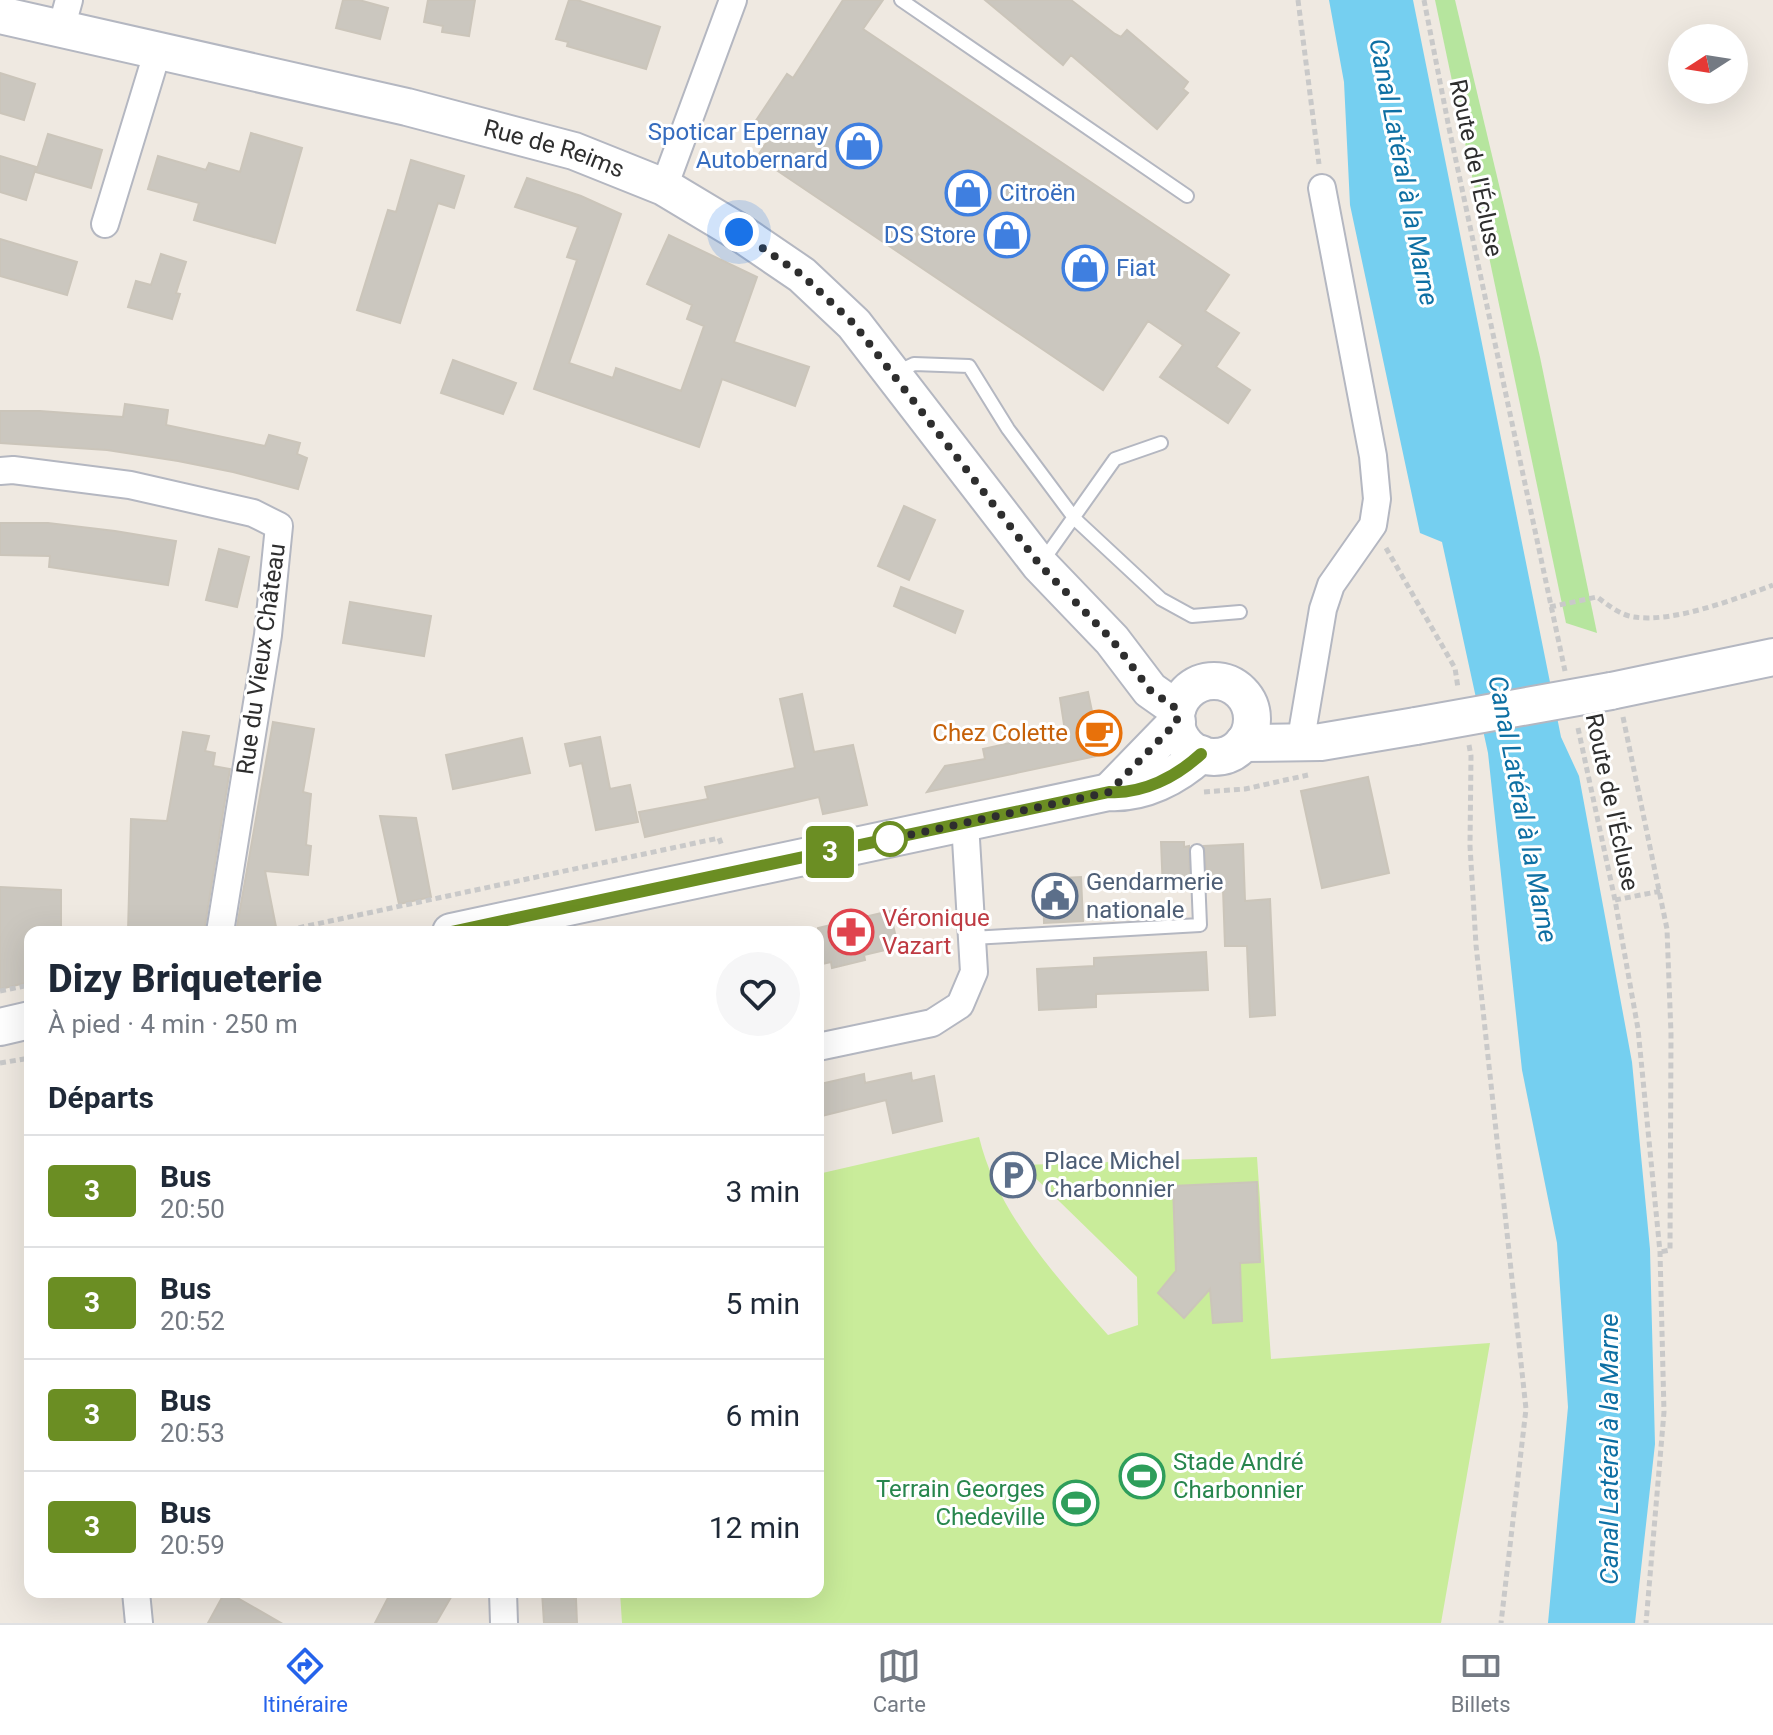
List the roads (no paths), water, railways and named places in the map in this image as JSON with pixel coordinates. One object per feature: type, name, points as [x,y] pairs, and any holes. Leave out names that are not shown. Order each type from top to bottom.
[{"type":"main road","name":"Rue de Reims","points":[[0,15],[65,14],[158,50],[407,107],[574,151],[664,187],[802,275],[854,324],[1040,565],[1112,640],[1150,690],[1177,716]]},
{"type":"main road","name":"Rue de Reims","points":[[1112,640],[1165,672],[1207,681]]},
{"type":"main road","points":[[1243,743],[1321,742],[1616,699],[1773,657]]},
{"type":"main road","points":[[1109,792],[1177,716],[1184,696],[1194,686],[1207,681],[1223,681],[1237,688],[1248,700],[1323,735],[1363,736]]},
{"type":"main road","points":[[1177,716],[1180,736],[1189,747],[1201,754],[1217,757],[1231,753],[1243,743],[1251,730],[1252,715],[1248,700]]},
{"type":"main road","points":[[479,926],[1109,792],[1129,793],[1186,768],[1201,754]]},
{"type":"main road","points":[[0,1027],[24,1021]]},
{"type":"street","points":[[664,187],[733,0]]},
{"type":"street","points":[[105,224],[158,50]]},
{"type":"street","points":[[1303,727],[1323,609],[1331,585],[1373,525],[1377,499],[1373,456],[1322,188]]},
{"type":"street","name":"Rue du Vieux Château","points":[[0,471],[130,485],[253,513],[279,526],[268,635],[221,926]]},
{"type":"street","points":[[824,1046],[932,1023],[960,1005],[974,972],[965,823]]},
{"type":"street","points":[[137,1598],[139,1623]]},
{"type":"street","points":[[503,1598],[504,1623]]},
{"type":"lane","points":[[901,0],[1187,196]]},
{"type":"lane","points":[[893,374],[914,364],[969,366],[1008,429],[1075,519],[1161,599],[1192,616],[1240,612]]},
{"type":"lane","points":[[1040,565],[1115,459],[1161,443]]},
{"type":"lane","points":[[972,938],[1200,925],[1197,851]]},
{"type":"water","name":"Canal Latéral à la Marne","points":[[1329,0],[1413,0],[1561,737],[1579,776],[1632,1062],[1650,1249],[1655,1444],[1635,1623],[1548,1623],[1568,1407],[1557,1243],[1522,1070],[1488,753],[1442,542],[1420,533],[1350,205],[1344,82]]},
{"type":"place","name":"Spoticar Epernay Autobernard","points":[[859,146]]},
{"type":"place","name":"Citroën","points":[[968,193]]},
{"type":"place","name":"DS Store","points":[[1007,235]]},
{"type":"place","name":"Fiat","points":[[1085,268]]},
{"type":"place","name":"Chez Colette","points":[[1099,733]]},
{"type":"place","name":"Gendarmerie nationale","points":[[1055,896]]},
{"type":"place","name":"Véronique Vazart","points":[[851,932]]},
{"type":"place","name":"Place Michel Charbonnier","points":[[1013,1175]]},
{"type":"place","name":"Stade André Charbonnier","points":[[1142,1476]]},
{"type":"place","name":"Terrain Georges Chedeville","points":[[1076,1503]]}]
